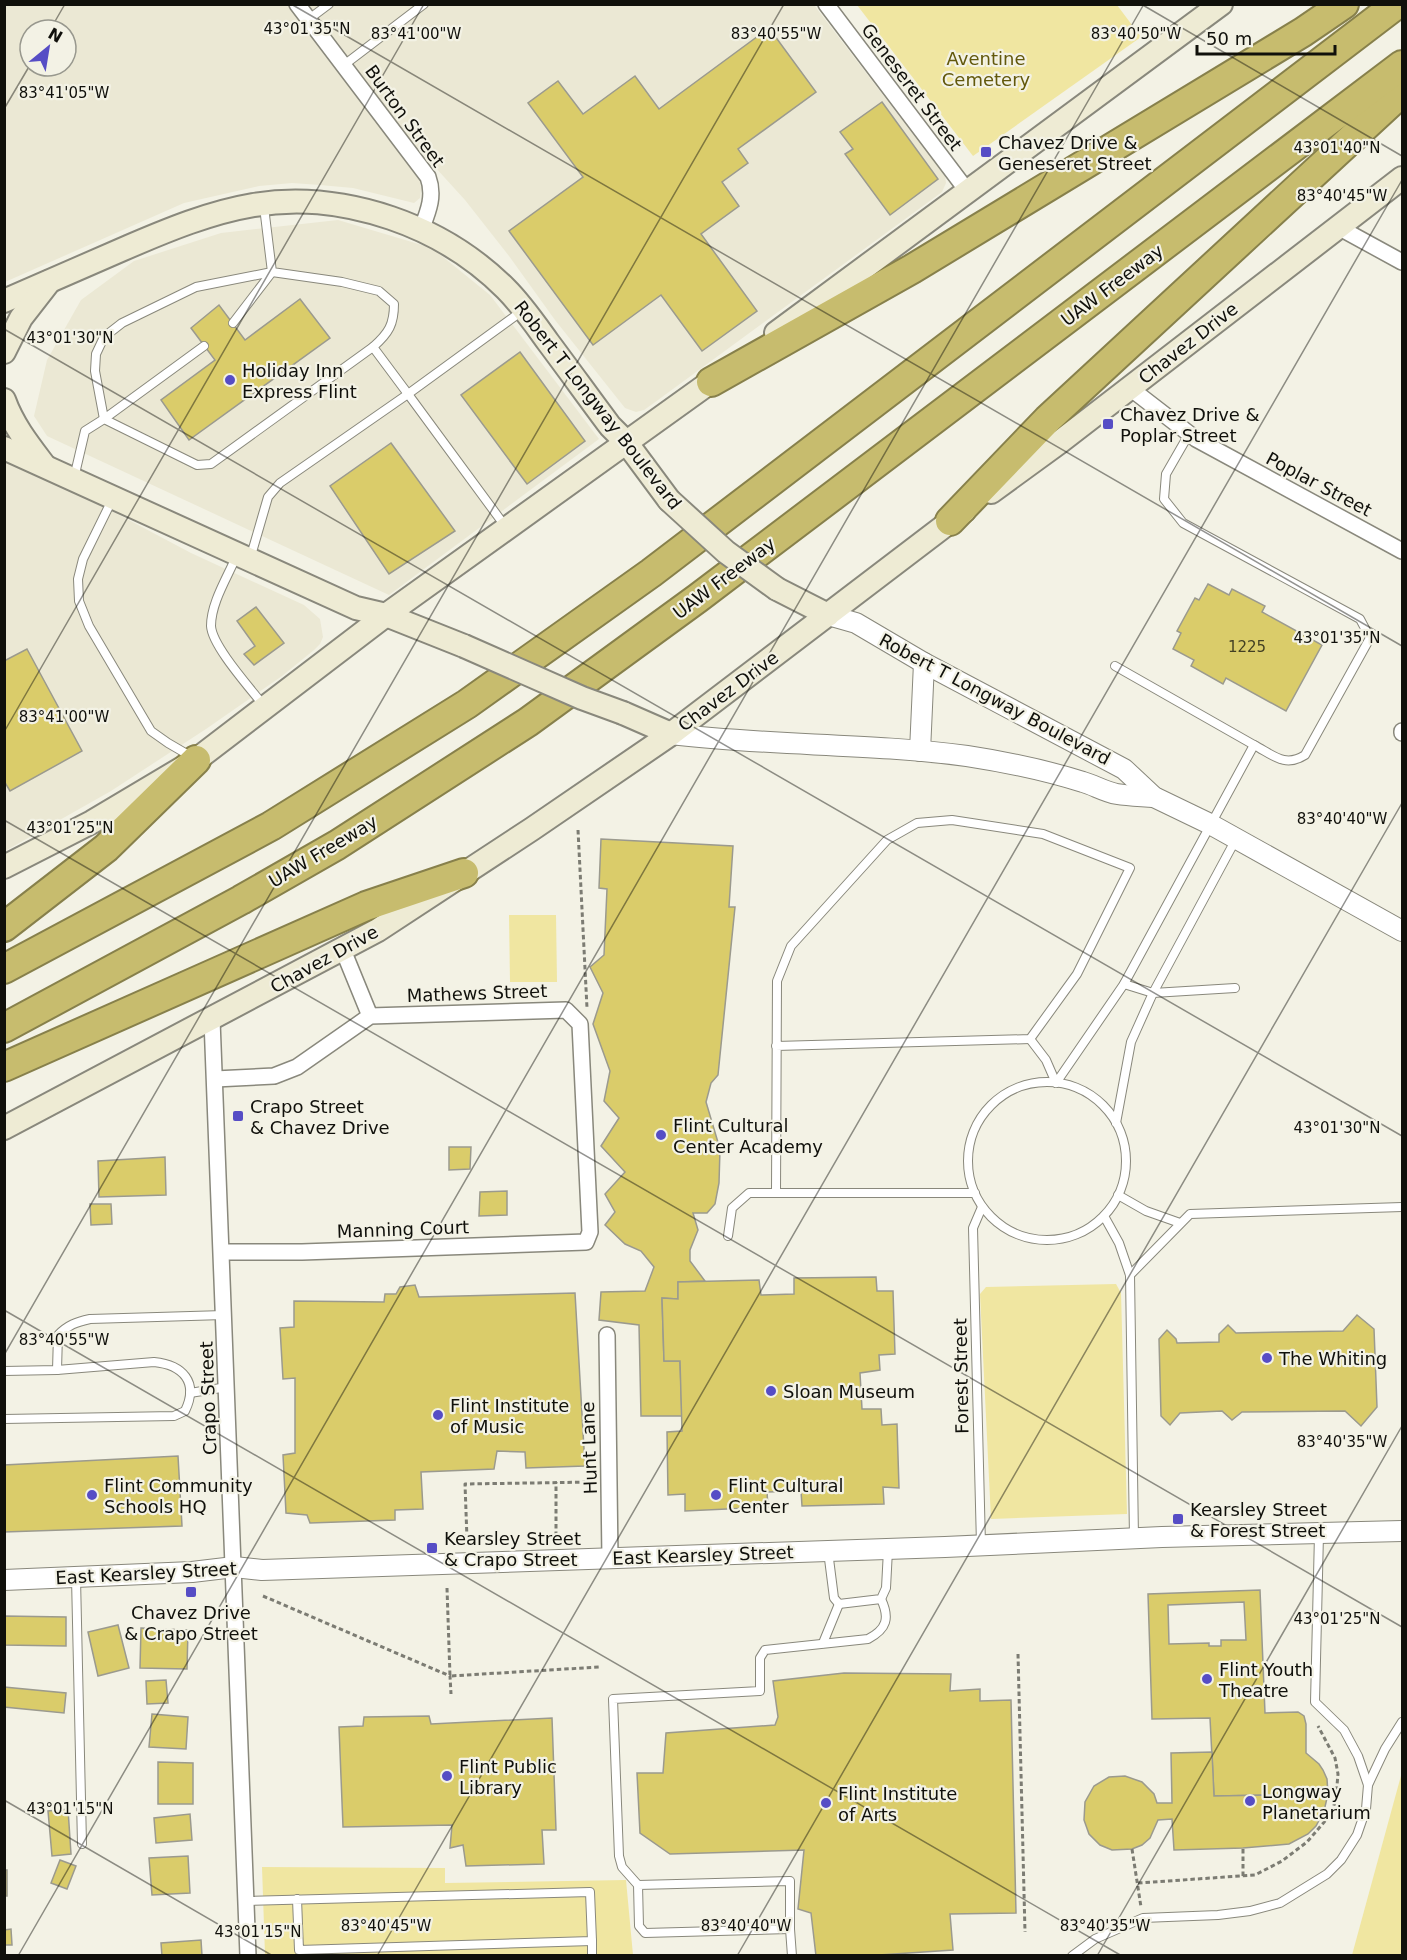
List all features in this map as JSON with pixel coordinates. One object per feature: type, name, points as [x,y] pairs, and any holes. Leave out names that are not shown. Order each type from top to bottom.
[{"type":"highway","points":[[711,382],[912,269],[1303,32],[1344,4]]},
{"type":"highway","points":[[4,969],[271,826],[467,704],[651,573],[1397,4]]},
{"type":"highway","name":"UAW Freeway","points":[[4,1028],[242,900],[337,845],[528,722],[708,591],[1402,65]]},
{"type":"highway","points":[[950,521],[1048,419],[1402,92]]},
{"type":"highway","points":[[4,927],[106,848],[196,760]]},
{"type":"highway","points":[[4,1067],[366,906],[464,873]]},
{"type":"main road","points":[[4,867],[92,822],[196,760],[386,615],[711,382],[1221,4]]},
{"type":"main road","name":"Chavez Drive","points":[[4,1128],[212,1020],[378,930],[579,798],[670,734],[950,521],[1061,441],[1402,178]]},
{"type":"main road","name":"Robert T Longway Boulevard","points":[[4,301],[181,224],[234,208],[263,203],[305,201],[344,206],[373,212],[421,230],[444,241],[485,270],[507,290],[524,309],[610,426],[626,442],[669,500],[726,552],[777,589],[828,615]]},
{"type":"main road","points":[[4,352],[21,318],[50,281]]},
{"type":"main road","points":[[4,400],[22,436],[46,467]]},
{"type":"main road","name":"Robert T Longway Boulevard","points":[[4,448],[356,608],[386,615],[464,646],[670,734]]},
{"type":"street","name":"Burton Street","points":[[297,4],[420,167],[432,188],[432,199],[421,230]]},
{"type":"street","name":"Geneseret Street","points":[[826,4],[968,192]]},
{"type":"street","points":[[1338,227],[1402,262]]},
{"type":"street","name":"Poplar Street","points":[[1130,388],[1189,434],[1402,551]]},
{"type":"street","name":"Robert T Longway Boulevard","points":[[828,615],[856,623],[924,663],[1124,769],[1154,797],[1210,824],[1402,931]]},
{"type":"street","points":[[920,751],[924,663]]},
{"type":"street","name":"Robert T Longway Boulevard","points":[[670,734],[749,742],[920,751],[1004,762],[1084,782],[1115,794],[1154,797]]},
{"type":"street","points":[[215,1079],[274,1076],[297,1067],[370,1016],[343,950]]},
{"type":"street","name":"Mathews Street","points":[[370,1016],[566,1010],[584,1021]]},
{"type":"street","name":"Crapo Street","points":[[212,1020],[248,1956]]},
{"type":"street","name":"Manning Court","points":[[222,1252],[313,1252],[586,1242],[590,1232],[584,1021]]},
{"type":"street","name":"Hunt Lane","points":[[607,1335],[610,1560]]},
{"type":"street","name":"East Kearsley Street","points":[[4,1580],[192,1572],[234,1567],[262,1570],[610,1560],[828,1550],[1402,1531]]},
{"type":"lane","points":[[309,20],[329,4]]},
{"type":"lane","points":[[344,65],[424,4]]},
{"type":"lane","points":[[233,323],[272,272],[263,203]]},
{"type":"lane","points":[[272,272],[342,282],[379,291],[394,304],[394,321],[382,339],[373,347],[212,464],[197,465],[104,418],[95,371],[96,354],[104,337],[122,322],[195,287],[272,272]]},
{"type":"lane","points":[[265,707],[224,656],[211,627],[215,605],[244,557],[268,497],[280,483],[408,394],[524,309]]},
{"type":"lane","points":[[74,479],[85,431],[204,346]]},
{"type":"lane","points":[[373,347],[507,529]]},
{"type":"lane","points":[[1115,666],[1287,762],[1296,761],[1305,755],[1370,638],[1360,619],[1183,523],[1164,499],[1166,474],[1189,434]]},
{"type":"lane","points":[[113,497],[83,559],[78,579],[79,601],[89,626],[152,730],[196,760]]},
{"type":"lane","points":[[1056,1083],[1124,984],[1254,744]]},
{"type":"lane","points":[[776,1193],[777,981],[791,946],[887,840],[917,823],[952,820],[1043,834],[1130,868],[1077,974],[1030,1039]]},
{"type":"lane","points":[[1116,1123],[1131,1042],[1153,993],[1236,839]]},
{"type":"lane","points":[[1124,984],[1153,993],[1235,988]]},
{"type":"lane","points":[[1030,1039],[1046,1060],[1056,1083]]},
{"type":"lane","points":[[776,1046],[1030,1039]]},
{"type":"lane","points":[[1056,1083],[1080,1089],[1100,1103],[1116,1123],[1124,1146],[1125,1171],[1119,1195],[1104,1216],[1086,1230],[1064,1239],[1041,1240],[1018,1235],[998,1224],[982,1207],[970,1184],[967,1158],[973,1133],[986,1110],[1005,1094],[1021,1087],[1029,1084],[1056,1083]]},
{"type":"lane","points":[[728,1236],[732,1208],[749,1193],[975,1193]]},
{"type":"lane","points":[[1119,1195],[1146,1211],[1180,1223]]},
{"type":"lane","name":"Forest Street","points":[[981,1545],[973,1228],[982,1207]]},
{"type":"lane","points":[[1130,1275],[1190,1215],[1402,1207]]},
{"type":"lane","points":[[1104,1216],[1119,1243],[1130,1275],[1134,1539]]},
{"type":"lane","points":[[57,1370],[58,1335],[67,1325],[79,1321],[224,1315]]},
{"type":"lane","points":[[4,1371],[168,1363],[182,1370],[187,1377],[190,1393],[185,1411],[174,1416],[4,1419]]},
{"type":"lane","points":[[190,1393],[227,1387]]},
{"type":"lane","points":[[1319,1533],[1315,1702],[1344,1730],[1358,1756],[1368,1785]]},
{"type":"lane","points":[[790,1929],[645,1933],[639,1926],[638,1885],[622,1867],[619,1856],[613,1699],[759,1691],[760,1658],[765,1650],[868,1639],[880,1632],[886,1620],[886,1610],[881,1599],[886,1588],[888,1549]]},
{"type":"lane","points":[[828,1550],[834,1598],[839,1604]]},
{"type":"lane","points":[[76,1576],[82,1844]]},
{"type":"lane","points":[[839,1604],[881,1599]]},
{"type":"lane","points":[[823,1643],[839,1604]]},
{"type":"lane","points":[[1072,1956],[1095,1939],[1143,1918],[1218,1915],[1250,1911],[1280,1903],[1327,1874],[1341,1860],[1357,1835],[1366,1809],[1368,1785],[1385,1749],[1402,1722]]},
{"type":"lane","points":[[638,1885],[790,1881],[792,1956]]},
{"type":"lane","points":[[246,1900],[590,1892],[592,1956]]},
{"type":"lane","points":[[297,1899],[299,1953],[592,1941]]},
{"type":"path","points":[[578,830],[584,1021]]},
{"type":"path","points":[[556,1482],[556,1536]]},
{"type":"path","points":[[467,1539],[465,1484],[596,1482]]},
{"type":"path","points":[[447,1588],[451,1694]]},
{"type":"path","points":[[263,1596],[450,1676],[598,1667]]},
{"type":"path","points":[[1018,1654],[1025,1932]]},
{"type":"path","points":[[1138,1883],[1255,1875],[1282,1861],[1307,1842],[1332,1813],[1336,1797],[1338,1774],[1335,1758],[1318,1726]]},
{"type":"path","points":[[1243,1848],[1243,1876]]},
{"type":"path","points":[[1132,1850],[1143,1918]]},
{"type":"shaded area","points":[[4,5],[814,5],[945,176],[946,183],[942,192],[658,400],[644,410],[636,412],[625,408],[555,320],[465,200],[414,144],[400,154],[420,181],[420,198],[414,203],[353,188],[292,183],[259,186],[184,203],[5,282]]},
{"type":"shaded area","points":[[338,220],[432,248],[490,295],[599,439],[389,595],[47,436],[34,416],[47,360],[81,300],[134,261],[221,233]]},
{"type":"shaded area","points":[[5,459],[74,491],[191,553],[304,605],[320,619],[323,637],[314,650],[282,676],[206,729],[111,791],[5,851]]},
{"type":"green space","name":"Aventine Cemetery","points":[[857,5],[1117,5],[1141,37],[973,156]]},
{"type":"green space","points":[[509,915],[556,915],[557,982],[510,982]]},
{"type":"green space","points":[[1116,1284],[1121,1293],[1127,1514],[991,1519],[980,1294],[986,1287]]},
{"type":"green space","points":[[1402,1772],[1402,1955],[1352,1955]]},
{"type":"green space","points":[[262,1867],[445,1868],[445,1883],[626,1880],[633,1955],[265,1955]]},
{"type":"building","points":[[769,28],[816,92],[738,149],[748,163],[722,182],[739,206],[701,234],[757,311],[702,351],[661,295],[593,345],[509,231],[583,177],[528,103],[558,81],[583,114],[635,76],[659,109]]},
{"type":"building","points":[[882,102],[938,179],[890,215],[845,154],[853,149],[840,132]]},
{"type":"building","name":"Holiday Inn Express Flint","points":[[300,299],[330,338],[189,440],[161,400],[215,360],[191,328],[219,305],[245,340]]},
{"type":"building","points":[[520,352],[585,441],[527,484],[461,395]]},
{"type":"building","points":[[391,443],[455,531],[389,574],[330,486]]},
{"type":"building","points":[[1208,584],[1229,595],[1232,589],[1265,606],[1262,612],[1322,645],[1286,711],[1226,678],[1223,684],[1191,666],[1194,660],[1173,649],[1181,633],[1177,631],[1195,598],[1199,600]]},
{"type":"building","points":[[256,607],[284,643],[254,665],[244,654],[255,646],[237,621]]},
{"type":"building","points":[[27,649],[82,751],[10,791],[4,781],[4,661]]},
{"type":"building","name":"Flint Cultural Center Academy","points":[[601,839],[733,846],[729,907],[735,907],[718,1075],[711,1083],[706,1102],[720,1149],[719,1183],[715,1204],[707,1213],[693,1213],[698,1230],[690,1250],[690,1261],[705,1281],[678,1282],[678,1299],[662,1298],[664,1361],[680,1361],[682,1416],[641,1416],[639,1325],[599,1320],[601,1292],[645,1291],[654,1267],[641,1251],[625,1244],[605,1225],[615,1212],[605,1194],[625,1172],[601,1146],[619,1118],[604,1101],[610,1071],[593,1024],[603,993],[590,967],[604,955],[607,889],[599,888]]},
{"type":"building","points":[[449,1147],[471,1147],[470,1169],[449,1170]]},
{"type":"building","points":[[165,1157],[166,1195],[99,1197],[98,1161]]},
{"type":"building","points":[[507,1191],[507,1215],[479,1216],[480,1192]]},
{"type":"building","points":[[90,1204],[111,1204],[112,1224],[91,1225]]},
{"type":"building","name":"Sloan Museum","points":[[876,1277],[877,1291],[893,1291],[895,1354],[879,1355],[880,1370],[860,1373],[862,1409],[881,1409],[882,1425],[897,1424],[899,1488],[883,1487],[884,1504],[802,1506],[801,1491],[767,1492],[768,1507],[685,1511],[685,1494],[668,1495],[667,1432],[682,1431],[680,1361],[664,1361],[662,1298],[678,1299],[678,1282],[759,1280],[761,1295],[794,1294],[794,1278]]},
{"type":"building","name":"Flint Institute of Music","points":[[415,1285],[419,1297],[575,1293],[585,1466],[526,1468],[525,1452],[497,1451],[494,1469],[421,1472],[423,1509],[395,1510],[395,1520],[310,1523],[307,1515],[286,1513],[283,1455],[295,1453],[295,1378],[283,1379],[280,1328],[294,1327],[294,1301],[384,1302],[385,1294],[396,1294],[400,1287]]},
{"type":"building","name":"The Whiting","points":[[1357,1315],[1374,1329],[1377,1407],[1361,1426],[1345,1411],[1242,1412],[1232,1420],[1222,1411],[1180,1413],[1170,1425],[1161,1416],[1159,1339],[1167,1330],[1177,1343],[1219,1342],[1219,1334],[1228,1325],[1236,1333],[1343,1331]]},
{"type":"building","name":"Flint Community Schools HQ","points":[[178,1456],[182,1526],[4,1532],[4,1465]]},
{"type":"building","name":"Flint Youth Theatre","points":[[1260,1590],[1265,1713],[1298,1712],[1304,1716],[1306,1753],[1323,1770],[1327,1779],[1328,1794],[1214,1796],[1210,1718],[1152,1719],[1148,1594]],"holes":[[[1244,1602],[1246,1640],[1221,1640],[1221,1646],[1209,1646],[1209,1643],[1169,1644],[1168,1605]]]},
{"type":"building","points":[[4,1616],[66,1617],[66,1646],[4,1645]]},
{"type":"building","points":[[118,1625],[129,1668],[98,1676],[88,1632]]},
{"type":"building","points":[[141,1628],[188,1630],[187,1669],[140,1668]]},
{"type":"building","name":"Flint Institute of Arts","points":[[844,1673],[951,1674],[950,1691],[980,1689],[980,1701],[1011,1700],[1016,1913],[950,1914],[953,1950],[864,1956],[816,1956],[811,1913],[798,1909],[804,1850],[670,1854],[640,1833],[637,1773],[663,1773],[666,1733],[775,1725],[778,1717],[773,1681]]},
{"type":"building","points":[[166,1680],[168,1703],[147,1704],[146,1681]]},
{"type":"building","points":[[4,1687],[66,1693],[64,1713],[4,1707]]},
{"type":"building","points":[[152,1714],[188,1717],[186,1749],[149,1747]]},
{"type":"building","name":"Flint Public Library","points":[[429,1716],[431,1724],[552,1718],[556,1830],[542,1830],[544,1864],[466,1866],[463,1845],[450,1848],[452,1825],[343,1827],[339,1727],[363,1726],[364,1717]]},
{"type":"building","name":"Longway Planetarium","points":[[1212,1752],[1214,1796],[1328,1794],[1324,1811],[1316,1826],[1308,1834],[1289,1844],[1243,1848],[1174,1850],[1172,1819],[1158,1820],[1150,1838],[1142,1845],[1132,1849],[1112,1850],[1100,1845],[1089,1834],[1084,1820],[1085,1802],[1094,1786],[1109,1777],[1125,1776],[1142,1782],[1154,1794],[1157,1803],[1172,1803],[1171,1753]]},
{"type":"building","points":[[158,1762],[193,1763],[193,1804],[158,1804]]},
{"type":"building","points":[[68,1809],[71,1854],[52,1856],[48,1811]]},
{"type":"building","points":[[190,1814],[192,1840],[156,1843],[154,1818]]},
{"type":"building","points":[[188,1856],[190,1893],[152,1895],[149,1858]]},
{"type":"building","points":[[60,1860],[76,1866],[67,1889],[51,1883]]},
{"type":"building","points":[[4,1870],[7,1870],[7,1896],[4,1896]]},
{"type":"building","points":[[11,1929],[12,1945],[4,1945],[4,1930]]},
{"type":"building","points":[[201,1940],[202,1956],[162,1956],[161,1943]]},
{"type":"place","name":"Chavez Drive & Geneseret Street","points":[[986,152]]},
{"type":"place","name":"Holiday Inn Express Flint","points":[[230,380]]},
{"type":"place","name":"Chavez Drive & Poplar Street","points":[[1108,424]]},
{"type":"place","name":"Crapo Street & Chavez Drive","points":[[238,1116]]},
{"type":"place","name":"Flint Cultural Center Academy","points":[[661,1135]]},
{"type":"place","name":"The Whiting","points":[[1267,1358]]},
{"type":"place","name":"Sloan Museum","points":[[771,1391]]},
{"type":"place","name":"Flint Institute of Music","points":[[438,1415]]},
{"type":"place","name":"Flint Community Schools HQ","points":[[92,1495]]},
{"type":"place","name":"Flint Cultural Center","points":[[716,1495]]},
{"type":"place","name":"Kearsley Street & Forest Street","points":[[1178,1519]]},
{"type":"place","name":"Kearsley Street & Crapo Street","points":[[432,1548]]},
{"type":"place","name":"Chavez Drive & Crapo Street","points":[[191,1592]]},
{"type":"place","name":"Flint Youth Theatre","points":[[1207,1679]]},
{"type":"place","name":"Flint Public Library","points":[[447,1776]]},
{"type":"place","name":"Longway Planetarium","points":[[1250,1801]]},
{"type":"place","name":"Flint Institute of Arts","points":[[826,1803]]}]
